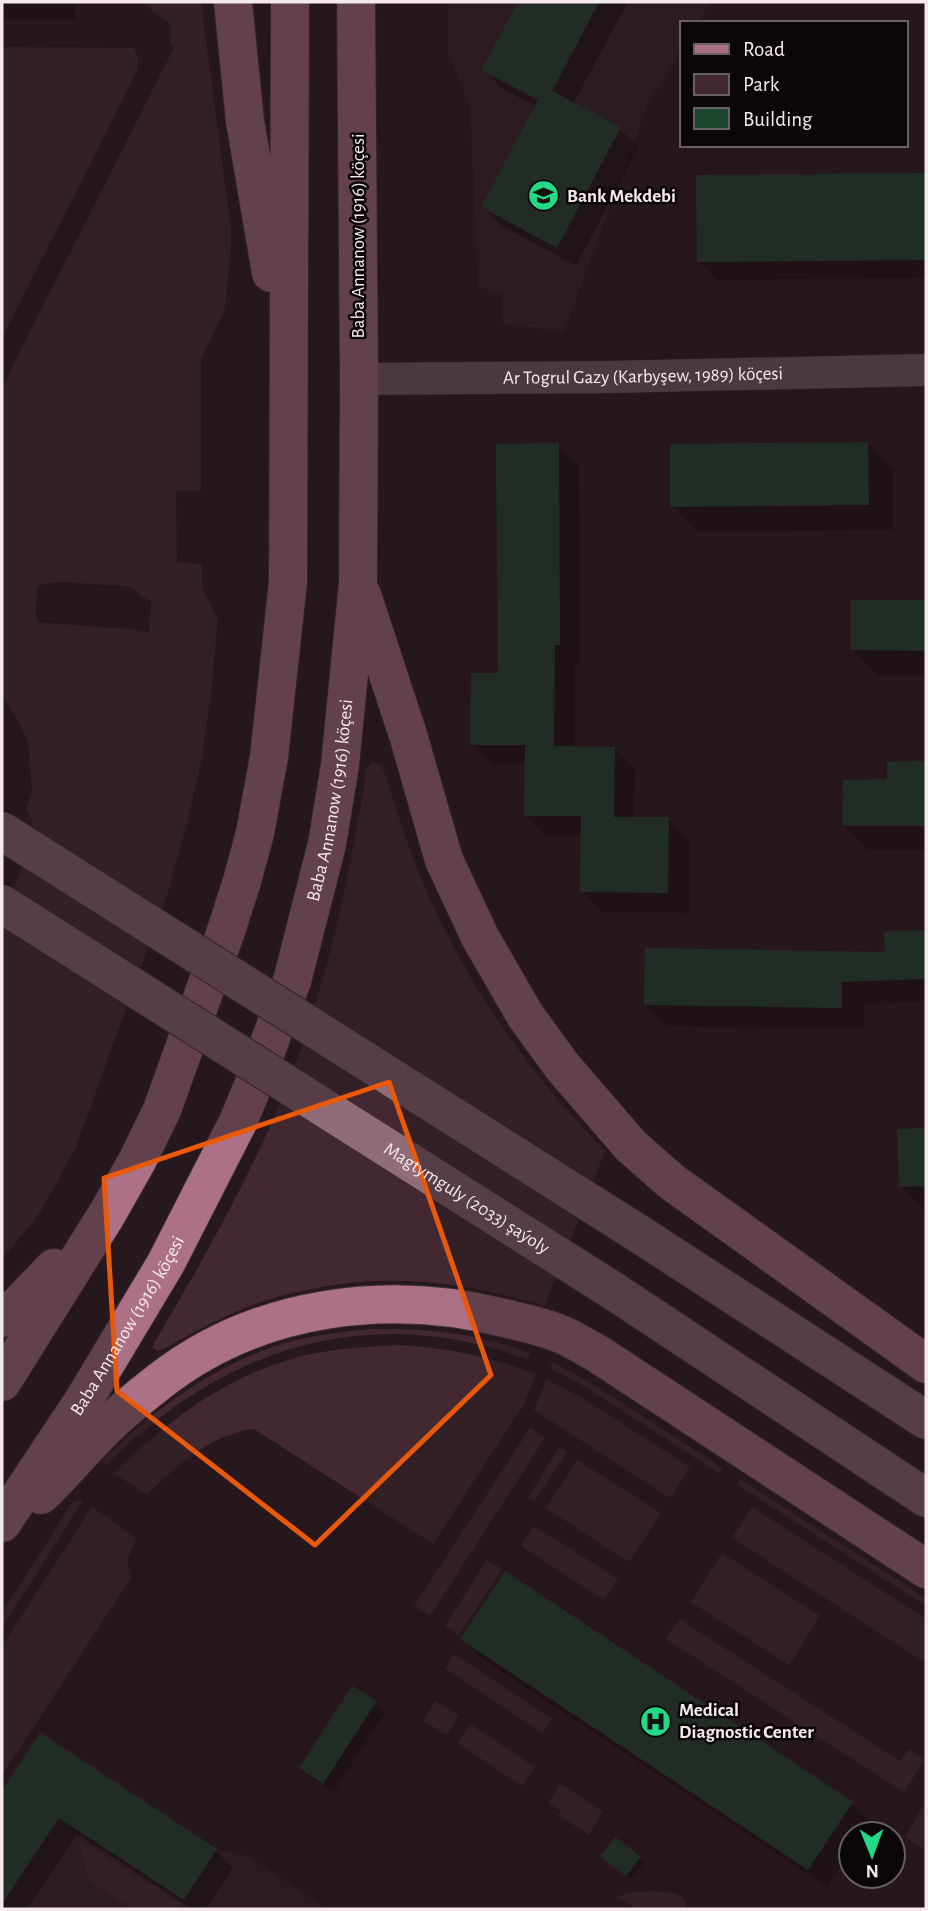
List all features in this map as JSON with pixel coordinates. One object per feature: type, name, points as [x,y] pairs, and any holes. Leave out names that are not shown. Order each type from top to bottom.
[{"type":"main road","points":[[233,2],[245,121],[288,374]]},
{"type":"main road","points":[[2,1382],[137,1161],[170,1088],[226,931],[255,833],[269,757],[288,582],[290,2]]},
{"type":"main road","name":"Baba Annanow (1916) köçesi","points":[[2,1523],[85,1398],[166,1263],[238,1122],[292,981],[327,844],[340,765],[358,583],[357,4]]},
{"type":"main road","points":[[358,583],[409,738],[444,860],[480,937],[525,1015],[562,1066],[631,1146],[672,1182],[926,1364]]},
{"type":"main road","points":[[2,831],[926,1420]]},
{"type":"main road","name":"Magtymguly (2033) şaýoly","points":[[2,904],[615,1292],[926,1498]]},
{"type":"main road","points":[[2,1318],[107,1214]]},
{"type":"main road","points":[[2,1533],[107,1426],[161,1380],[207,1350],[249,1330],[283,1318],[322,1309],[397,1304],[477,1311],[565,1335],[926,1569]]},
{"type":"street","name":"Ar Togrul Gazy (Karbyşew, 1989) köçesi","points":[[359,379],[926,370]]},
{"type":"highlighted area","points":[[389,1082],[491,1375],[315,1545],[117,1391],[104,1178]]},
{"type":"shaded area","name":"Bank Mekdebi","points":[[448,2],[710,2],[698,21],[680,21],[680,51],[647,106],[564,332],[503,323],[503,296],[478,287],[470,105],[448,54]]},
{"type":"shaded area","points":[[40,1731],[218,1850],[247,1856],[327,1909],[2,1909],[2,1789]]},
{"type":"green space","points":[[144,2],[201,2],[231,230],[225,309],[201,358],[201,490],[176,491],[177,561],[202,565],[202,589],[218,619],[211,693],[202,758],[168,892],[76,1147],[41,1211],[2,1260],[2,916],[23,866],[33,820],[26,810],[32,791],[28,742],[2,695],[2,387],[174,48],[169,43],[169,22],[153,12]],"holes":[[[59,582],[127,586],[151,601],[149,633],[38,621],[37,589],[43,584]]]},
{"type":"green space","points":[[2,47],[134,48],[138,69],[2,338]]},
{"type":"green space","points":[[373,761],[384,771],[421,877],[462,963],[504,1030],[528,1062],[552,1093],[605,1151],[545,1306],[485,1291],[427,1282],[338,1285],[257,1303],[157,1351],[153,1348],[154,1343],[231,1206],[290,1080],[331,948],[367,767]]},
{"type":"green space","points":[[370,1329],[452,1333],[531,1353],[528,1360],[469,1342],[412,1335],[355,1336],[301,1346],[248,1365],[198,1391],[151,1425],[106,1466],[101,1461],[164,1407],[234,1363],[296,1340]]},
{"type":"green space","points":[[397,1345],[467,1354],[536,1374],[524,1404],[433,1544],[254,1429],[223,1437],[209,1444],[182,1463],[147,1495],[114,1473],[153,1437],[195,1405],[241,1378],[291,1359],[317,1353]]},
{"type":"green space","points":[[553,1362],[593,1384],[723,1468],[720,1474],[590,1390],[550,1368]]},
{"type":"green space","points":[[546,1379],[584,1399],[690,1467],[670,1498],[534,1410]]},
{"type":"green space","points":[[530,1428],[545,1438],[430,1616],[414,1606]]},
{"type":"green space","points":[[560,1447],[567,1452],[535,1501],[528,1497]]},
{"type":"green space","points":[[577,1460],[661,1513],[629,1562],[546,1508]]},
{"type":"green space","points":[[740,1479],[926,1598],[926,1606],[736,1484]]},
{"type":"green space","points":[[83,1501],[2,1628],[2,1613],[72,1503]]},
{"type":"green space","points":[[92,1507],[136,1538],[127,1561],[131,1578],[2,1775],[2,1646]]},
{"type":"green space","points":[[752,1507],[926,1619],[926,1663],[732,1538]]},
{"type":"green space","points":[[534,1526],[618,1579],[604,1600],[521,1546]]},
{"type":"green space","points":[[722,1553],[820,1616],[789,1665],[691,1602]]},
{"type":"green space","points":[[487,1560],[502,1569],[459,1635],[445,1626]]},
{"type":"green space","points":[[679,1619],[900,1761],[909,1749],[925,1760],[904,1792],[666,1639]]},
{"type":"green space","points":[[454,1654],[552,1719],[542,1733],[445,1668]]},
{"type":"green space","points":[[436,1701],[459,1716],[446,1735],[423,1720]]},
{"type":"green space","points":[[470,1724],[535,1767],[522,1786],[458,1743]]},
{"type":"green space","points":[[561,1784],[603,1812],[589,1835],[559,1815],[561,1811],[548,1803]]},
{"type":"green space","points":[[926,1801],[926,1850],[907,1838],[907,1834]]},
{"type":"green space","points":[[78,1839],[180,1904],[178,1909],[133,1909],[88,1880]]},
{"type":"green space","points":[[669,1892],[679,1896],[685,1903],[685,1909],[637,1909],[618,1897],[627,1893]]},
{"type":"building","points":[[518,2],[599,2],[552,91],[621,127],[557,248],[481,207],[538,100],[481,70]]},
{"type":"building","points":[[926,173],[926,260],[697,262],[696,175]]},
{"type":"building","points":[[868,442],[869,505],[670,507],[670,444]]},
{"type":"building","points":[[559,443],[560,645],[555,645],[554,746],[615,747],[614,817],[669,817],[668,893],[580,892],[581,816],[524,816],[525,745],[470,745],[471,673],[498,673],[496,444]]},
{"type":"building","points":[[851,600],[926,600],[926,651],[851,650]]},
{"type":"building","points":[[926,761],[926,826],[842,826],[843,780],[887,779],[887,762]]},
{"type":"building","points":[[926,930],[926,979],[842,982],[842,1008],[644,1005],[645,948],[885,952],[884,931]]},
{"type":"building","points":[[926,1128],[926,1186],[899,1187],[897,1129]]},
{"type":"building","name":"Medical Diagnostic Center","points":[[505,1571],[853,1802],[841,1820],[837,1820],[837,1826],[808,1870],[460,1639]]},
{"type":"building","points":[[352,1686],[377,1701],[323,1784],[299,1768]]},
{"type":"building","points":[[40,1733],[217,1849],[184,1900],[59,1818],[2,1904],[2,1791]]},
{"type":"building","points":[[615,1837],[641,1857],[626,1876],[600,1856]]},
{"type":"place","name":"Bank Mekdebi","points":[[544,196]]},
{"type":"place","name":"Medical Diagnostic Center","points":[[656,1721]]}]
